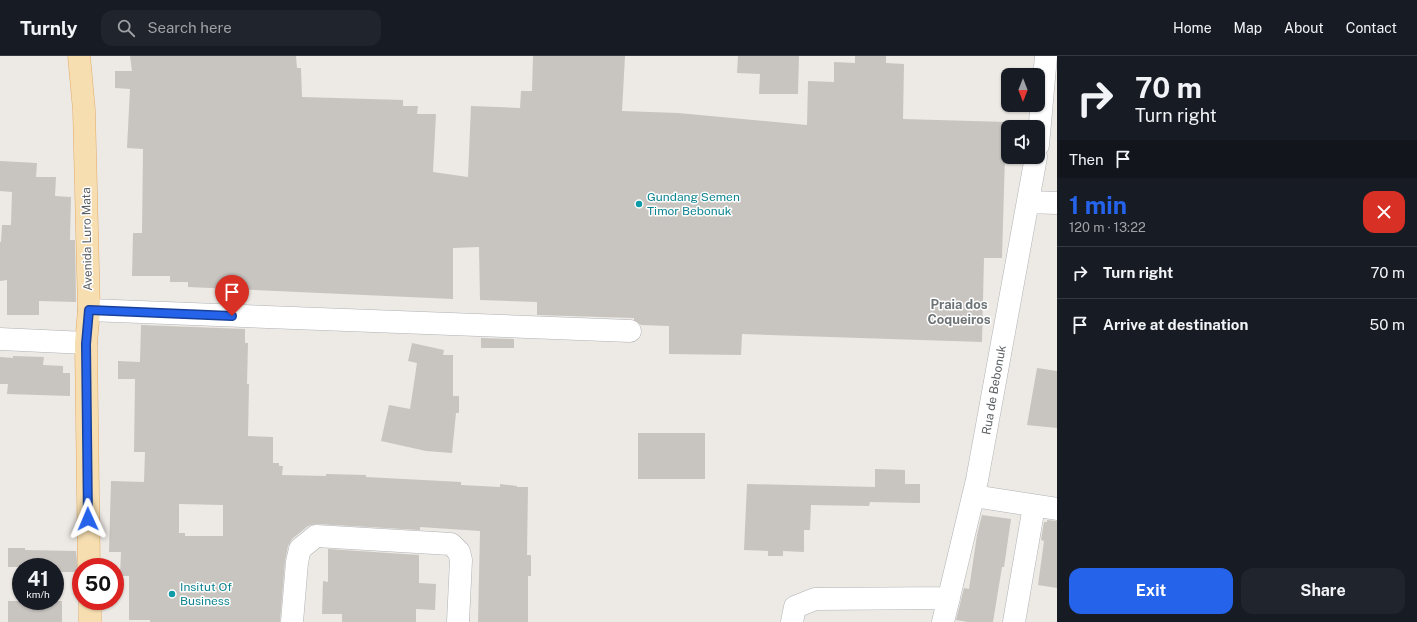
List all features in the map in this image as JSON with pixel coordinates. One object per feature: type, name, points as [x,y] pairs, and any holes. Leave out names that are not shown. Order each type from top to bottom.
[{"type":"main road","name":"Avenida Luro Mata","points":[[79,56],[84,110],[89,310],[86,344],[89,558]]},
{"type":"main road","points":[[90,610],[90,622]]},
{"type":"street","points":[[1040,120],[1046,56]]},
{"type":"street","name":"Rua de Bebonuk","points":[[943,622],[974,496],[1035,164]]},
{"type":"street","points":[[1028,202],[1057,203]]},
{"type":"street","points":[[89,310],[630,331]]},
{"type":"street","points":[[0,339],[86,344]]},
{"type":"street","points":[[974,496],[1057,509]]},
{"type":"street","points":[[1014,622],[1034,506]]},
{"type":"street","points":[[292,622],[300,549],[316,536],[451,544],[458,552],[461,560],[458,622]]},
{"type":"street","points":[[792,622],[794,607],[815,599],[949,598]]},
{"type":"building","points":[[130,56],[296,56],[297,68],[301,68],[302,97],[403,100],[403,106],[418,106],[417,114],[436,114],[433,172],[468,177],[471,106],[520,108],[521,91],[532,91],[533,56],[625,56],[622,111],[678,113],[807,125],[808,81],[834,82],[834,62],[855,63],[855,56],[886,56],[886,63],[904,64],[903,119],[1001,122],[1001,164],[1005,164],[1002,258],[984,258],[982,342],[742,334],[741,355],[669,354],[669,326],[641,325],[634,320],[634,318],[537,315],[537,302],[480,300],[479,247],[453,248],[453,299],[188,287],[188,282],[170,282],[170,276],[132,276],[133,233],[142,233],[143,149],[127,148],[130,89],[115,88],[115,71],[132,71]]},
{"type":"building","points":[[738,56],[799,56],[798,94],[759,94],[760,74],[737,73]]},
{"type":"building","points":[[0,161],[37,163],[36,177],[56,177],[55,196],[71,197],[70,240],[75,240],[76,302],[39,301],[39,315],[7,315],[7,280],[0,281],[0,242],[2,225],[11,225],[12,192],[0,191]]},
{"type":"building","points":[[141,325],[245,329],[245,343],[248,343],[248,436],[273,437],[273,463],[279,463],[279,466],[283,466],[282,475],[366,475],[366,477],[461,482],[461,485],[500,487],[500,484],[528,487],[527,555],[531,555],[531,576],[528,576],[528,622],[478,622],[480,531],[420,527],[420,530],[317,524],[308,526],[292,539],[288,546],[285,561],[280,622],[150,622],[150,620],[129,620],[129,576],[124,576],[124,558],[121,558],[121,552],[109,552],[111,481],[144,482],[145,452],[134,452],[135,379],[118,379],[118,361],[140,362]],"holes":[[[179,504],[223,505],[223,536],[185,536],[185,533],[179,533]]]},
{"type":"building","points":[[481,338],[514,339],[514,348],[481,348]]},
{"type":"building","points":[[412,343],[444,350],[443,355],[453,355],[453,396],[459,396],[459,413],[456,413],[452,453],[426,451],[381,441],[389,405],[410,409],[417,363],[408,361]]},
{"type":"building","points":[[13,356],[44,357],[43,365],[63,366],[63,373],[70,373],[70,396],[7,394],[8,384],[0,384],[0,357],[13,358]]},
{"type":"building","points":[[1037,368],[1057,371],[1057,428],[1027,425]]},
{"type":"building","points":[[638,433],[705,433],[705,479],[638,479]]},
{"type":"building","points":[[875,469],[905,470],[905,484],[920,484],[920,503],[870,502],[869,506],[811,505],[810,530],[804,530],[804,552],[783,551],[783,556],[768,556],[768,551],[744,550],[747,484],[875,487]]},
{"type":"building","points":[[982,515],[1011,519],[1004,567],[1002,567],[993,622],[968,622],[956,620],[964,588],[969,589],[977,535]]},
{"type":"building","points":[[1047,520],[1057,521],[1057,588],[1038,585],[1044,541],[1041,540],[1044,522],[1047,522]]},
{"type":"building","points":[[8,548],[25,548],[25,550],[76,551],[77,558],[72,558],[72,572],[64,572],[64,558],[12,558],[12,567],[8,567]]},
{"type":"building","points":[[328,549],[419,555],[419,583],[436,584],[435,610],[416,609],[416,622],[342,622],[342,614],[322,614],[323,581],[328,582]]},
{"type":"building","points":[[8,601],[12,601],[12,610],[62,610],[62,622],[8,622]]},
{"type":"place","name":"Gundang Semen Timor Bebonuk","points":[[639,204]]},
{"type":"place","name":"Insitut Of Business","points":[[172,594]]},
{"type":"district","name":"Praia dos Coqueiros","points":[[959,312]]},
{"type":"route","points":[[88,519],[86,344],[89,310],[232,316]]}]
